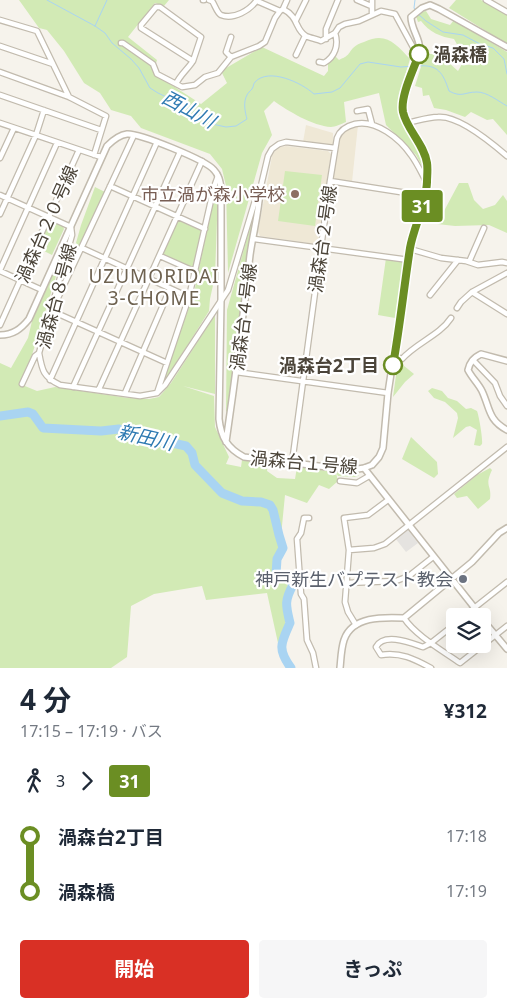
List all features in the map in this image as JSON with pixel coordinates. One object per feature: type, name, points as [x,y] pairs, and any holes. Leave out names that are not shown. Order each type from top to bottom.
[{"type":"street","points":[[209,0],[212,1],[218,13],[222,15],[239,14],[248,10],[257,0],[290,12],[305,36],[321,41],[335,33],[339,27],[359,21],[372,14],[381,11],[395,14],[419,55]]},
{"type":"street","points":[[121,43],[154,64],[157,74],[182,87],[195,85],[205,77],[218,73],[231,57],[266,42],[287,0]]},
{"type":"street","points":[[296,20],[306,0]]},
{"type":"street","points":[[326,39],[326,29],[338,0]]},
{"type":"street","points":[[357,0],[371,6]]},
{"type":"street","points":[[372,0],[372,14]]},
{"type":"street","points":[[486,0],[505,11],[507,5]]},
{"type":"street","points":[[419,55],[420,44],[411,24],[411,17],[429,3],[507,47]]},
{"type":"street","points":[[176,84],[180,75],[193,61],[201,37],[160,7],[156,7],[141,25],[141,28],[193,61]]},
{"type":"street","points":[[0,20],[37,32],[70,97]]},
{"type":"street","points":[[319,62],[324,63],[336,51],[337,36],[335,33]]},
{"type":"street","points":[[231,36],[226,52],[231,57]]},
{"type":"street","points":[[296,55],[305,36]]},
{"type":"street","points":[[0,46],[53,64]]},
{"type":"street","name":"渦森台１号線","points":[[218,176],[221,188],[219,418],[220,431],[226,444],[234,452],[244,457],[352,470],[372,465],[379,457],[383,448],[388,393],[410,249],[414,227],[426,196],[427,163],[422,147],[402,111],[404,98],[419,55]]},
{"type":"street","points":[[0,72],[70,97],[106,116],[94,155]]},
{"type":"street","points":[[0,95],[101,130]]},
{"type":"street","points":[[360,108],[368,109],[372,124],[404,146],[412,156],[427,183]]},
{"type":"street","points":[[0,214],[36,135],[44,110]]},
{"type":"street","points":[[407,123],[439,116],[453,120],[479,133],[507,156]]},
{"type":"street","name":"渦森台２号線","points":[[292,463],[336,138],[345,128],[362,122],[372,124]]},
{"type":"street","points":[[0,123],[101,157]]},
{"type":"street","points":[[0,158],[14,128]]},
{"type":"street","points":[[0,334],[6,335],[22,328],[29,319],[72,227],[106,146],[113,140],[127,134],[134,134],[157,142],[210,165],[218,176],[189,297],[157,393]]},
{"type":"street","points":[[54,305],[58,300],[134,134]]},
{"type":"street","points":[[157,142],[50,380],[60,385],[140,396],[157,393],[165,385],[228,290],[260,190],[268,156],[272,149],[286,142],[335,148]]},
{"type":"street","points":[[42,290],[0,270],[57,143]]},
{"type":"street","name":"渦森台２０号線","points":[[0,326],[79,150]]},
{"type":"street","points":[[73,387],[180,152]]},
{"type":"street","points":[[99,389],[202,161]]},
{"type":"street","points":[[330,181],[426,196]]},
{"type":"street","points":[[110,186],[205,229]]},
{"type":"street","name":"渦森台４号線","points":[[226,444],[260,190]]},
{"type":"street","points":[[0,195],[72,227]]},
{"type":"street","name":"渦森台８号線","points":[[50,380],[42,371],[39,353],[54,305],[72,236],[72,227]]},
{"type":"street","points":[[469,262],[484,228]]},
{"type":"street","points":[[254,239],[409,260]]},
{"type":"street","points":[[82,248],[189,297]]},
{"type":"street","points":[[410,249],[441,258],[478,265],[507,263]]},
{"type":"street","points":[[160,256],[196,272]]},
{"type":"street","points":[[430,295],[458,260]]},
{"type":"street","points":[[457,308],[460,302],[472,292],[507,273]]},
{"type":"street","points":[[125,393],[170,289]]},
{"type":"street","points":[[472,292],[507,314]]},
{"type":"street","points":[[52,311],[167,363]]},
{"type":"street","points":[[395,356],[402,359],[411,349],[446,326],[451,318]]},
{"type":"street","points":[[22,384],[35,356],[39,353]]},
{"type":"street","points":[[507,361],[483,355],[473,360],[468,370],[482,392],[492,418],[497,425],[507,430]]},
{"type":"street","points":[[473,360],[495,383],[500,396],[507,406]]},
{"type":"street","points":[[236,372],[388,393]]},
{"type":"street","points":[[349,550],[374,548],[385,544],[507,447]]},
{"type":"street","points":[[364,468],[474,608],[507,582]]},
{"type":"street","name":"渦森台１号線","points":[[340,481],[357,483],[369,476]]},
{"type":"street","points":[[356,625],[348,612],[345,602],[349,550],[344,518],[368,515],[388,500]]},
{"type":"street","points":[[309,518],[304,518],[297,539],[307,640],[313,653],[316,668]]},
{"type":"street","points":[[340,668],[344,640],[350,630],[356,625],[371,619],[382,617],[404,618],[472,562],[499,533],[507,528]]},
{"type":"street","points":[[346,583],[396,581],[409,576],[433,557]]},
{"type":"street","points":[[404,618],[407,623],[431,643],[460,663],[507,626]]},
{"type":"street","points":[[491,629],[507,649]]},
{"type":"street","points":[[431,668],[408,656],[381,655],[376,648],[378,644],[384,641],[394,640],[423,647],[446,631]]},
{"type":"shaded area","points":[[306,125],[333,133],[333,144],[331,146],[303,142]]},
{"type":"shaded area","points":[[358,125],[352,182],[334,180],[339,139],[347,130]]},
{"type":"shaded area","name":"市立渦が森小学校","points":[[280,147],[328,151],[331,154],[318,242],[316,244],[260,236],[258,232],[272,156]]},
{"type":"shaded area","points":[[407,529],[418,543],[406,552],[395,538]]},
{"type":"green space","points":[[19,0],[169,0],[164,6],[155,3],[128,37],[157,60],[153,73],[201,104],[227,83],[221,71],[262,47],[324,76],[328,71],[328,63],[335,56],[339,60],[347,56],[357,45],[372,39],[378,38],[390,41],[410,59],[401,89],[399,105],[400,113],[420,150],[422,166],[416,155],[386,125],[379,93],[344,102],[346,122],[331,127],[309,121],[274,101],[264,111],[272,135],[262,153],[228,273],[226,186],[222,169],[210,154],[141,128],[131,116],[111,110],[100,93],[84,83],[64,51],[47,30],[39,28]]},
{"type":"green space","points":[[456,0],[481,0],[507,15],[507,44],[449,8]]},
{"type":"green space","points":[[426,11],[431,19],[450,25],[454,20],[507,52],[507,135],[493,119],[487,120],[471,112],[465,117],[434,108],[429,95],[423,96],[422,88],[415,86],[425,54],[439,54],[458,71],[462,64],[470,65],[474,50],[459,48],[454,39],[444,37],[428,28],[421,21],[418,22],[416,16],[420,12]]},
{"type":"green space","points":[[285,171],[322,175],[315,226],[278,221]]},
{"type":"green space","points":[[459,183],[468,183],[474,200],[483,209],[495,205],[503,195],[507,201],[507,233],[489,225],[455,226],[437,224]]},
{"type":"green space","points":[[95,187],[105,192],[64,286],[81,225]]},
{"type":"green space","points":[[215,189],[218,192],[215,276],[209,311],[167,378],[164,378],[194,293]]},
{"type":"green space","points":[[256,206],[251,230],[228,410],[226,412],[227,310]]},
{"type":"green space","points":[[178,220],[202,231],[194,269],[162,255]]},
{"type":"green space","points":[[51,221],[63,226],[64,229],[52,255],[38,248]]},
{"type":"green space","points":[[64,250],[32,355],[20,384],[37,391],[55,387],[128,398],[149,399],[159,397],[171,383],[215,315],[215,394],[183,386],[214,396],[215,427],[229,457],[226,464],[241,467],[242,460],[268,465],[267,471],[277,478],[295,479],[297,467],[359,475],[356,477],[338,476],[336,473],[338,481],[329,489],[319,485],[307,503],[285,495],[277,577],[288,582],[285,627],[278,643],[267,593],[206,600],[202,586],[154,594],[131,606],[127,657],[111,668],[0,668],[0,363],[11,368],[28,338],[32,321]]},
{"type":"green space","points":[[386,258],[404,261],[395,318],[378,315]]},
{"type":"green space","points":[[398,361],[414,374],[393,397]]},
{"type":"green space","points":[[432,388],[442,391],[448,398],[457,401],[466,409],[471,408],[477,411],[482,437],[482,444],[480,446],[474,445],[477,430],[470,426],[453,438],[458,418],[457,413],[445,402],[434,398],[428,391]]},
{"type":"green space","points":[[411,437],[437,462],[438,474],[434,478],[402,459]]},
{"type":"green space","points":[[490,468],[492,470],[488,483],[490,499],[478,509],[467,496],[457,498],[454,494],[477,475]]},
{"type":"waterway","name":"西山川","points":[[47,0],[105,33],[112,43],[139,68],[150,88],[179,103],[212,124],[226,127],[236,126],[247,119],[246,98],[254,83],[261,78],[268,76],[285,78],[302,85],[314,94],[332,92],[340,88],[360,64],[368,62],[401,67],[414,66]]},
{"type":"waterway","points":[[95,26],[107,0]]},
{"type":"waterway","points":[[415,0],[414,8],[416,11]]},
{"type":"waterway","points":[[418,14],[443,32],[463,35],[493,48],[504,59],[507,74]]},
{"type":"waterway","name":"西山川","points":[[418,66],[435,68],[439,71],[449,91],[453,93],[481,92],[507,106]]},
{"type":"waterway","name":"新田川","points":[[0,416],[28,412],[33,414],[43,428],[101,431],[119,429],[136,435],[186,446],[192,453],[195,465],[222,493],[242,501],[261,502],[270,505],[283,548],[277,559],[276,574],[291,581],[293,585],[288,595],[287,604],[290,623],[282,646],[284,656],[291,668]]},
{"type":"bus line","name":"31","points":[[393,365],[414,227],[426,196],[427,163],[422,147],[402,111],[404,98],[419,54]]},
{"type":"place","name":"渦森橋","points":[[419,54]]},
{"type":"place","name":"市立渦が森小学校","points":[[295,194]]},
{"type":"place","name":"渦森台2丁目","points":[[393,365]]},
{"type":"place","name":"神戸新生バプテスト教会","points":[[463,579]]},
{"type":"district","name":"UZUMORIDAI 3-CHOME","points":[[154,287]]}]
